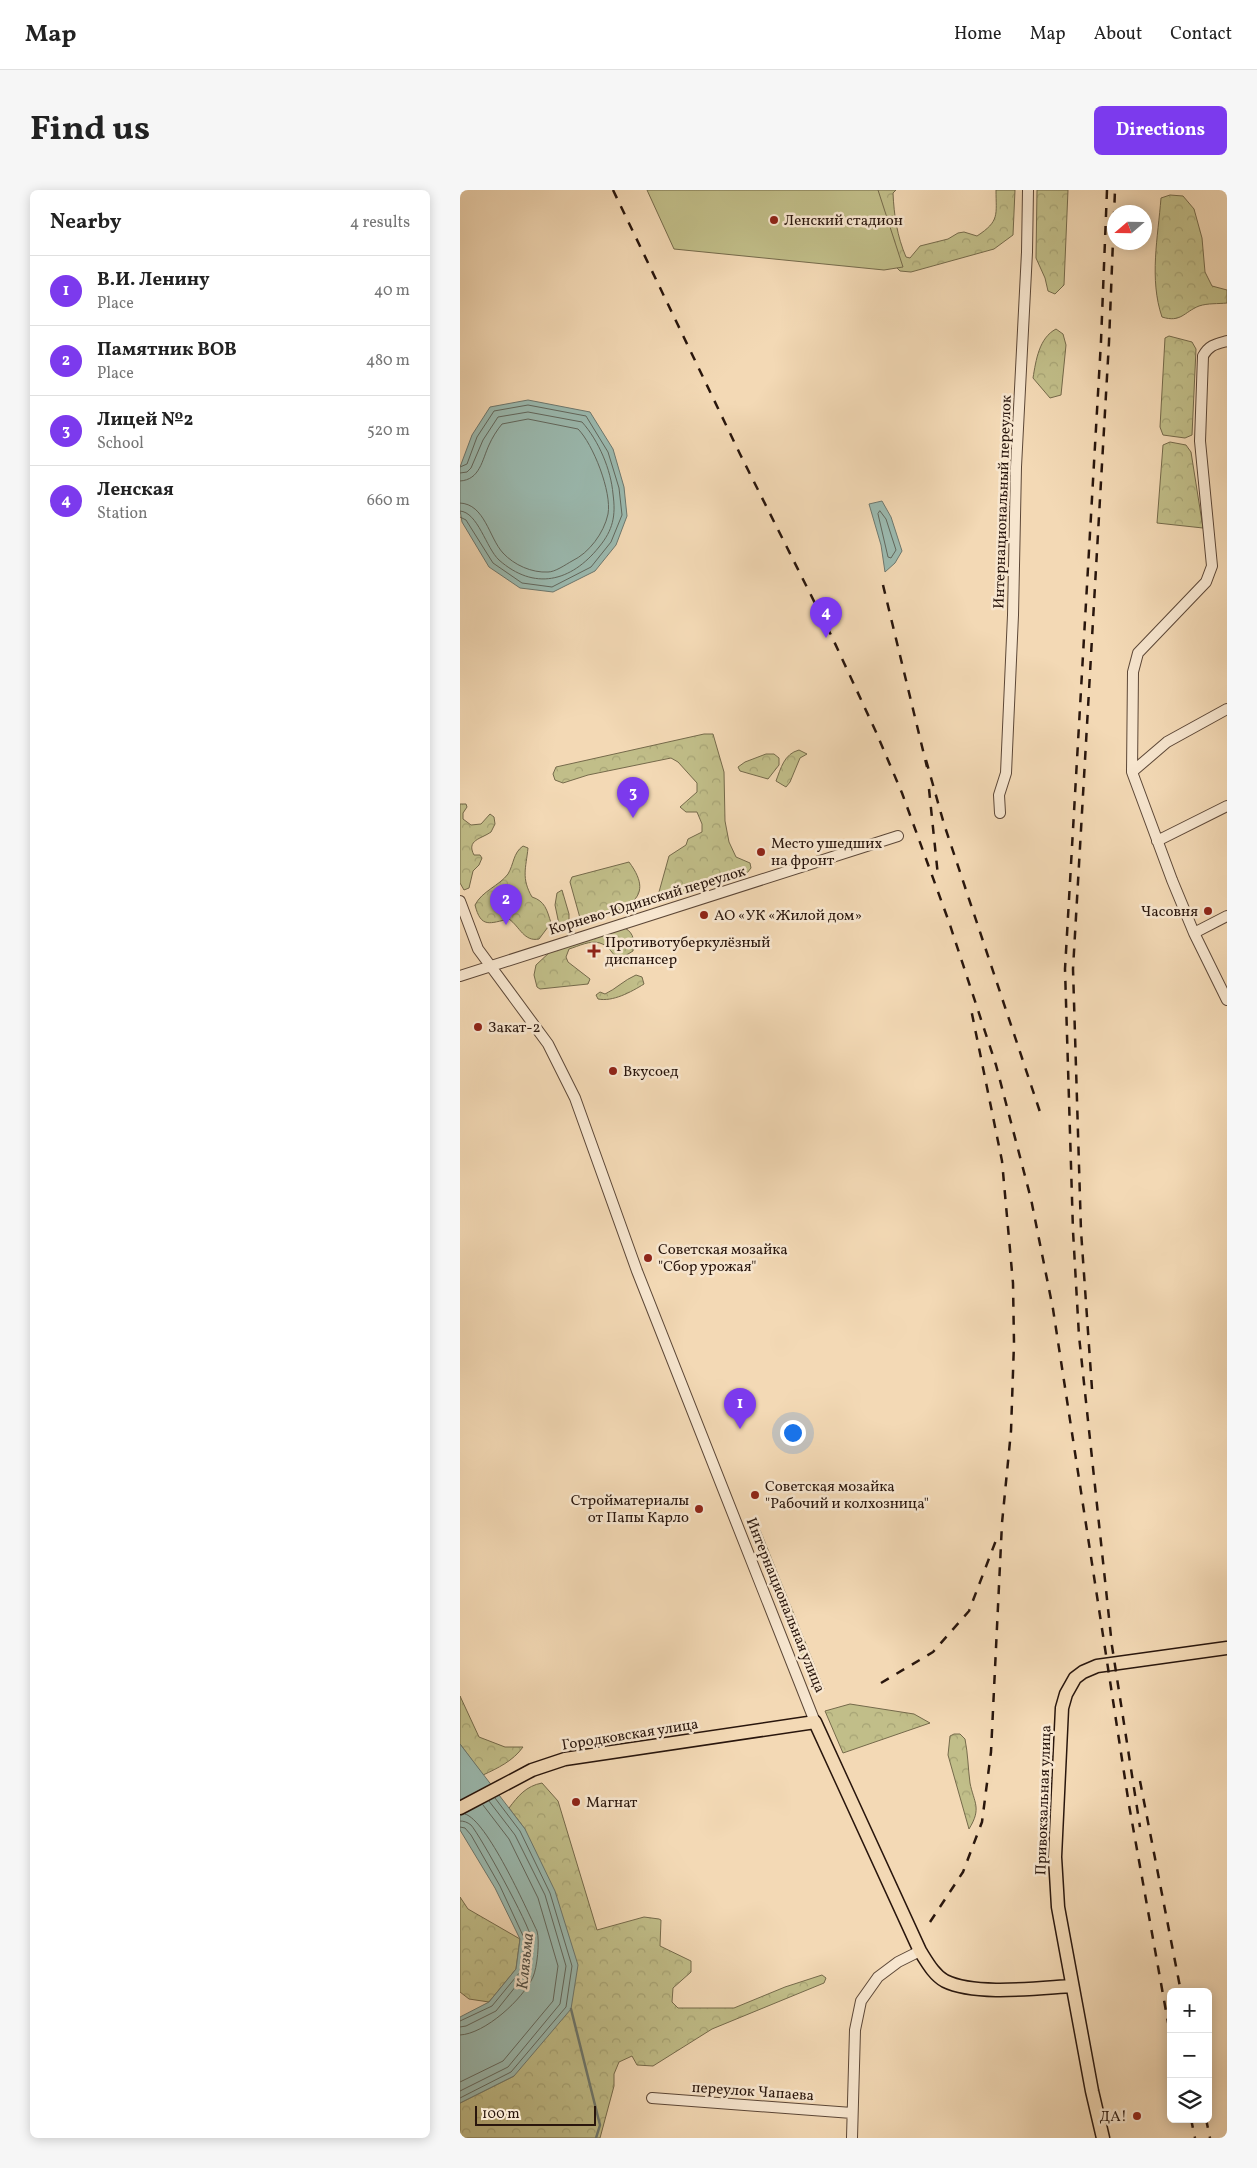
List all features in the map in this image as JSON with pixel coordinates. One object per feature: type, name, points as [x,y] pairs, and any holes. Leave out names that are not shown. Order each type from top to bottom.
[{"type":"main road","name":"Привокзальная улица","points":[[1103,2138],[1058,1907],[1055,1857],[1060,1726],[1066,1694],[1075,1678],[1097,1666],[1227,1648]]},
{"type":"main road","name":"Городковская улица","points":[[460,1808],[515,1778],[544,1766],[571,1758],[815,1722]]},
{"type":"main road","name":"Интернациональная улица","points":[[815,1722],[920,1951],[932,1970],[943,1980],[958,1986],[1006,1989],[1072,1986]]},
{"type":"street","name":"Интернациональный переулок","points":[[1000,813],[999,795],[1006,773],[1016,467],[1021,397],[1028,190]]},
{"type":"street","points":[[1227,341],[1213,345],[1207,349],[1204,356],[1200,441],[1211,560],[1210,575],[1206,582],[1138,654],[1133,672],[1132,772],[1194,933],[1227,1000]]},
{"type":"street","points":[[1132,772],[1167,742],[1227,709]]},
{"type":"street","points":[[1158,841],[1227,806]]},
{"type":"street","name":"Корнево-Юдинский переулок","points":[[460,976],[898,836]]},
{"type":"street","name":"Интернациональная улица","points":[[460,901],[478,949],[548,1044],[574,1098],[638,1271],[815,1722]]},
{"type":"street","points":[[1194,933],[1227,916]]},
{"type":"street","points":[[852,2138],[855,2030],[861,2001],[878,1977],[898,1962],[920,1951]]},
{"type":"street","name":"переулок Чапаева","points":[[652,2098],[852,2113]]},
{"type":"green space","name":"Ленский стадион","points":[[647,190],[878,190],[903,267],[884,270],[674,249]]},
{"type":"green space","points":[[871,190],[896,190],[893,193],[895,217],[900,241],[906,257],[910,258],[920,246],[948,239],[958,233],[964,232],[977,236],[984,231],[990,226],[995,217],[996,190],[1015,190],[1013,235],[994,249],[911,272],[900,271],[892,263]]},
{"type":"green space","points":[[1037,190],[1068,190],[1064,285],[1055,294],[1048,291],[1045,278],[1036,258]]},
{"type":"green space","points":[[1170,195],[1183,196],[1194,209],[1202,238],[1205,272],[1212,286],[1227,290],[1227,303],[1199,306],[1174,319],[1162,317],[1158,303],[1155,273],[1161,198]]},
{"type":"green space","points":[[1056,329],[1063,334],[1066,345],[1061,395],[1050,398],[1033,378],[1039,350],[1050,333]]},
{"type":"green space","points":[[1169,336],[1192,342],[1196,349],[1192,435],[1185,438],[1163,435],[1160,427],[1165,338]]},
{"type":"green space","points":[[1170,442],[1186,445],[1191,452],[1203,528],[1157,523],[1163,445]]},
{"type":"green space","points":[[704,734],[713,734],[724,772],[725,821],[729,842],[736,857],[750,863],[751,868],[747,873],[666,900],[662,899],[659,892],[669,856],[686,845],[688,839],[702,832],[702,824],[697,812],[686,812],[680,807],[697,792],[697,783],[678,762],[671,758],[588,775],[563,783],[555,780],[553,774],[556,767]]},
{"type":"green space","points":[[799,750],[807,754],[800,758],[786,787],[776,781],[786,758]]},
{"type":"green space","points":[[766,754],[774,754],[779,758],[779,765],[768,779],[740,771],[738,767],[745,762]]},
{"type":"green space","points":[[460,804],[466,804],[467,807],[463,813],[463,819],[471,825],[481,824],[490,814],[494,817],[495,824],[491,832],[473,843],[472,850],[474,855],[480,855],[482,858],[479,865],[473,871],[469,888],[464,890],[460,883]]},
{"type":"green space","points":[[523,846],[528,848],[525,873],[526,884],[532,897],[540,901],[545,907],[551,923],[539,939],[526,936],[509,919],[491,923],[483,921],[477,913],[475,905],[482,896],[508,874],[515,855]]},
{"type":"green space","points":[[629,862],[640,886],[638,895],[632,902],[623,908],[590,921],[580,918],[570,882],[572,877]]},
{"type":"green space","points":[[562,890],[569,914],[569,925],[564,929],[560,929],[555,905],[557,893]]},
{"type":"green space","points":[[625,928],[631,933],[634,941],[633,951],[621,957],[617,957],[605,946],[596,942],[569,949],[566,957],[568,962],[590,979],[588,984],[540,989],[537,987],[534,975],[536,965],[551,951]]},
{"type":"green space","points":[[636,975],[642,977],[644,984],[616,998],[598,999],[596,995],[600,992],[605,994]]},
{"type":"green space","points":[[760,1530],[824,1689],[813,1687],[753,1535]]},
{"type":"green space","points":[[460,1696],[479,1737],[505,1747],[523,1747],[500,1767],[483,1775],[460,1744]]},
{"type":"green space","points":[[850,1704],[914,1714],[930,1723],[843,1753],[825,1711]]},
{"type":"green space","points":[[960,1734],[965,1739],[970,1783],[976,1806],[975,1816],[969,1829],[948,1755],[950,1736]]},
{"type":"green space","points":[[542,1783],[558,1801],[597,1930],[644,1917],[659,1919],[661,1920],[660,1946],[691,1961],[691,1972],[673,1988],[672,2002],[678,2008],[734,2008],[785,1987],[822,1975],[826,1978],[824,1983],[712,2029],[653,2066],[637,2065],[632,2056],[619,2062],[614,2074],[614,2086],[600,2138],[460,2138],[460,2103],[514,2076],[525,1829],[509,1808],[527,1789]]},
{"type":"green space","points":[[460,1897],[468,1909],[520,1939],[516,1969],[489,2002],[469,1999],[460,1992]]},
{"type":"water","points":[[528,400],[590,412],[613,449],[624,487],[627,516],[616,545],[595,571],[553,592],[520,588],[489,567],[462,522],[460,510],[460,467],[472,435],[490,407]]},
{"type":"water","points":[[882,501],[891,517],[902,551],[895,563],[885,572],[881,545],[869,504]]},
{"type":"water","name":"Клязьма","points":[[460,1744],[525,1829],[555,1891],[578,1965],[571,2009],[514,2076],[460,2103],[460,2017],[489,2002],[516,1969],[520,1939],[495,1888],[460,1830]]},
{"type":"waterway","points":[[571,2009],[600,2125],[596,2138]]},
{"type":"railway","points":[[613,190],[740,454],[832,637],[876,732],[902,793],[949,922],[996,1065],[1031,1199],[1053,1309],[1129,1805],[1170,2033]]},
{"type":"railway","points":[[1107,190],[1101,341],[1065,969],[1073,1231],[1079,1336],[1112,1646],[1140,1827]]},
{"type":"railway","points":[[1092,1389],[1081,1231],[1073,969],[1109,342],[1115,190]]},
{"type":"railway","points":[[883,585],[927,767]]},
{"type":"railway","points":[[926,760],[944,824],[1040,1112]]},
{"type":"railway","points":[[929,789],[938,876]]},
{"type":"railway","points":[[930,1922],[963,1872],[982,1822],[991,1752],[1002,1523],[1011,1431],[1014,1343],[1013,1283],[1002,1161],[971,1009]]},
{"type":"railway","points":[[881,1683],[933,1652],[969,1611],[998,1535]]},
{"type":"railway","points":[[1140,1781],[1180,1988]]},
{"type":"railway","points":[[1192,2123],[1195,2138]]},
{"type":"railway","points":[[1207,2123],[1210,2138]]},
{"type":"place","name":"Ленский стадион","points":[[774,220]]},
{"type":"place","name":"Ленская","points":[[826,638]]},
{"type":"place","name":"Лицей №2","points":[[633,818]]},
{"type":"place","name":"Место ушедших на фронт","points":[[761,852]]},
{"type":"place","name":"Часовня","points":[[1208,911]]},
{"type":"place","name":"АО «УК «Жилой дом»","points":[[704,915]]},
{"type":"place","name":"Памятник ВОВ","points":[[506,925]]},
{"type":"place","name":"Противотуберкулёзный диспансер","points":[[594,951]]},
{"type":"place","name":"Закат-2","points":[[478,1027]]},
{"type":"place","name":"Вкусоед","points":[[613,1071]]},
{"type":"place","name":"Советская мозайка \"Сбор урожая\"","points":[[648,1258]]},
{"type":"place","name":"В.И. Ленину","points":[[740,1429]]},
{"type":"place","name":"Советская мозайка \"Рабочий и колхозница\"","points":[[755,1495]]},
{"type":"place","name":"Стройматериалы от Папы Карло","points":[[699,1509]]},
{"type":"place","name":"Магнат","points":[[576,1802]]},
{"type":"place","name":"ДА!","points":[[1137,2116]]}]
